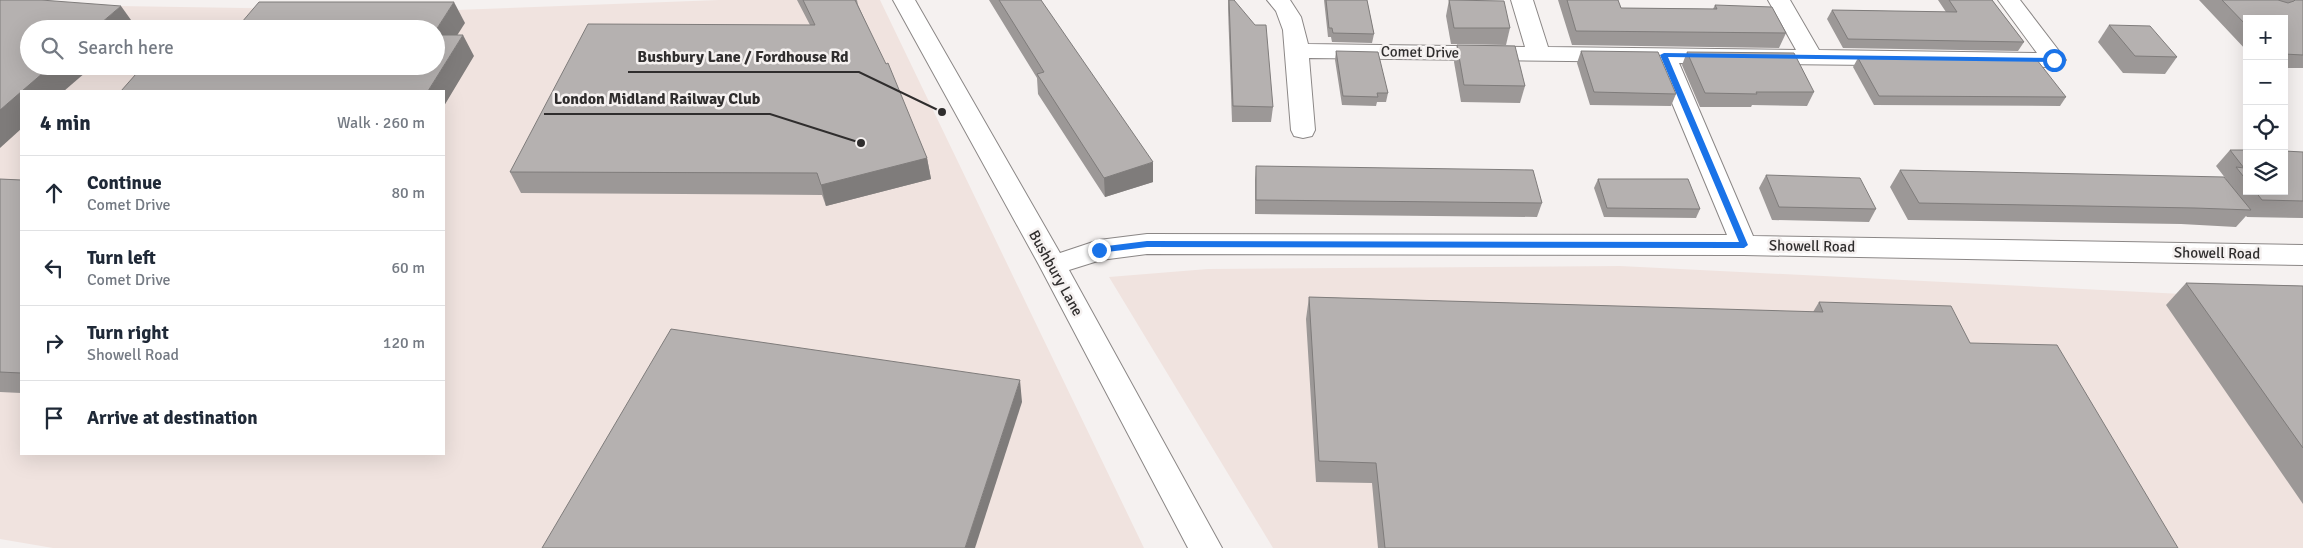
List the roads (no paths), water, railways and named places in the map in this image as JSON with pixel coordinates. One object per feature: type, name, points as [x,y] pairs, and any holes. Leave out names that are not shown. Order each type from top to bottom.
[{"type":"street","name":"Bushbury Lane","points":[[904,0],[1053,266],[1205,548]]},
{"type":"street","points":[[1278,0],[1287,9],[1294,27],[1303,130]]},
{"type":"street","points":[[1522,0],[1539,54]]},
{"type":"street","points":[[1779,0],[1811,57]]},
{"type":"street","name":"Comet Drive","points":[[1297,51],[2054,60],[2009,0]]},
{"type":"street","points":[[1664,55],[1744,245]]},
{"type":"street","name":"Showell Road","points":[[1053,266],[1099,250],[1147,244],[1744,245],[2303,255]]},
{"type":"place","name":"Bushbury Lane / Fordhouse Rd","points":[[942,112]]},
{"type":"place","name":"London Midland Railway Club","points":[[861,143]]}]
